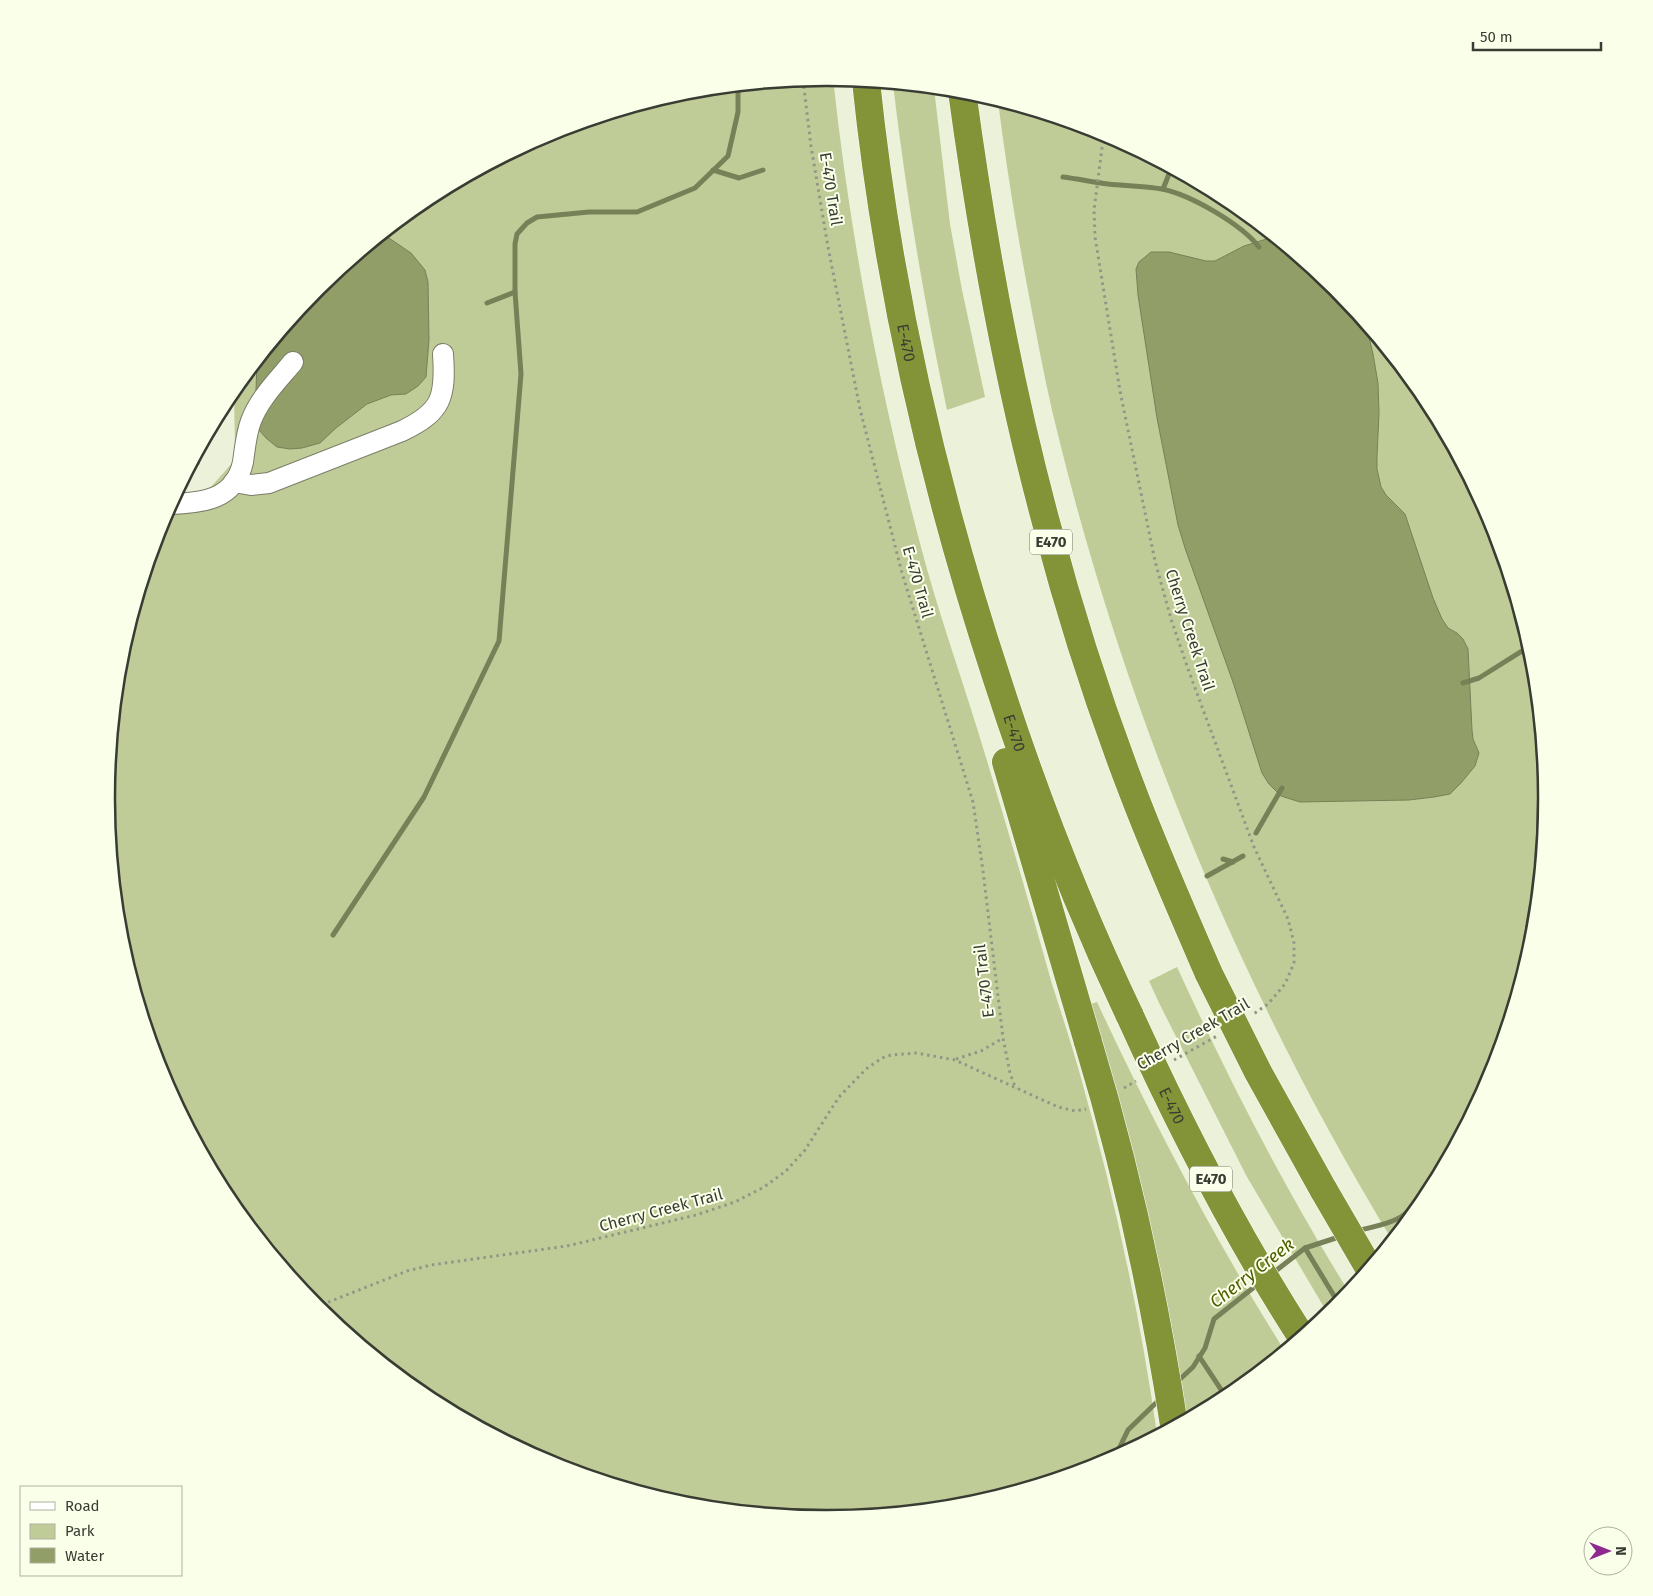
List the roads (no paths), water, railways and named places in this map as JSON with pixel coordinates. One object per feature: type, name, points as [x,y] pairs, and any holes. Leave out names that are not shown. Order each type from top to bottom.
[{"type":"highway","name":"E-470","points":[[867,88],[881,197],[898,298],[927,432],[951,527],[990,657],[1029,775],[1077,896],[1148,1056],[1226,1208],[1298,1331]]},
{"type":"highway","name":"E470","points":[[963,100],[977,194],[1015,399],[1047,527],[1103,708],[1134,794],[1209,974],[1286,1123],[1366,1262]]},
{"type":"highway","points":[[951,527],[950,575],[1088,1042],[1120,1163],[1147,1275],[1173,1419]]},
{"type":"lane","points":[[234,482],[251,485],[270,483],[402,431],[430,416],[439,403],[445,375],[443,354]]},
{"type":"lane","points":[[179,504],[200,503],[212,499],[225,492],[234,482],[242,465],[246,435],[257,407],[293,362]]},
{"type":"water","points":[[388,237],[411,253],[425,270],[428,282],[429,340],[426,377],[418,386],[406,394],[391,395],[367,404],[320,443],[290,449],[277,447],[259,430],[257,373],[291,329],[323,295]]},
{"type":"water","points":[[1267,239],[1330,295],[1369,338],[1378,383],[1377,469],[1381,487],[1386,495],[1405,514],[1433,598],[1442,619],[1448,628],[1463,639],[1468,649],[1472,730],[1473,739],[1479,753],[1475,766],[1450,794],[1409,800],[1300,802],[1281,796],[1269,784],[1262,773],[1234,685],[1178,525],[1157,418],[1138,295],[1136,269],[1139,262],[1151,252],[1169,252],[1206,261],[1215,261],[1244,246]]},
{"type":"waterway","points":[[333,935],[424,797],[499,641],[521,374],[515,292],[515,244],[517,234],[527,223],[537,217],[589,212],[637,212],[695,188],[728,156],[738,112],[738,92]]},
{"type":"waterway","points":[[713,170],[739,178],[763,170]]},
{"type":"waterway","points":[[1163,189],[1169,175]]},
{"type":"waterway","points":[[1063,177],[1174,192],[1201,204],[1228,220],[1251,238],[1259,247]]},
{"type":"waterway","points":[[487,303],[515,292]]},
{"type":"waterway","points":[[1463,683],[1479,678],[1523,650]]},
{"type":"waterway","points":[[1256,833],[1282,788]]},
{"type":"waterway","points":[[1207,876],[1243,856]]},
{"type":"waterway","points":[[1223,859],[1233,862]]},
{"type":"waterway","name":"Cherry Creek","points":[[1357,1231],[1383,1224],[1401,1216]]},
{"type":"waterway","name":"Cherry Creek","points":[[1273,1273],[1305,1248],[1342,1236]]},
{"type":"waterway","points":[[1305,1248],[1334,1296]]},
{"type":"waterway","name":"Cherry Creek","points":[[1177,1382],[1193,1367],[1205,1348],[1214,1319],[1258,1284]]},
{"type":"waterway","points":[[1199,1356],[1222,1390]]},
{"type":"waterway","name":"Cherry Creek","points":[[1120,1446],[1128,1430],[1160,1399]]}]
